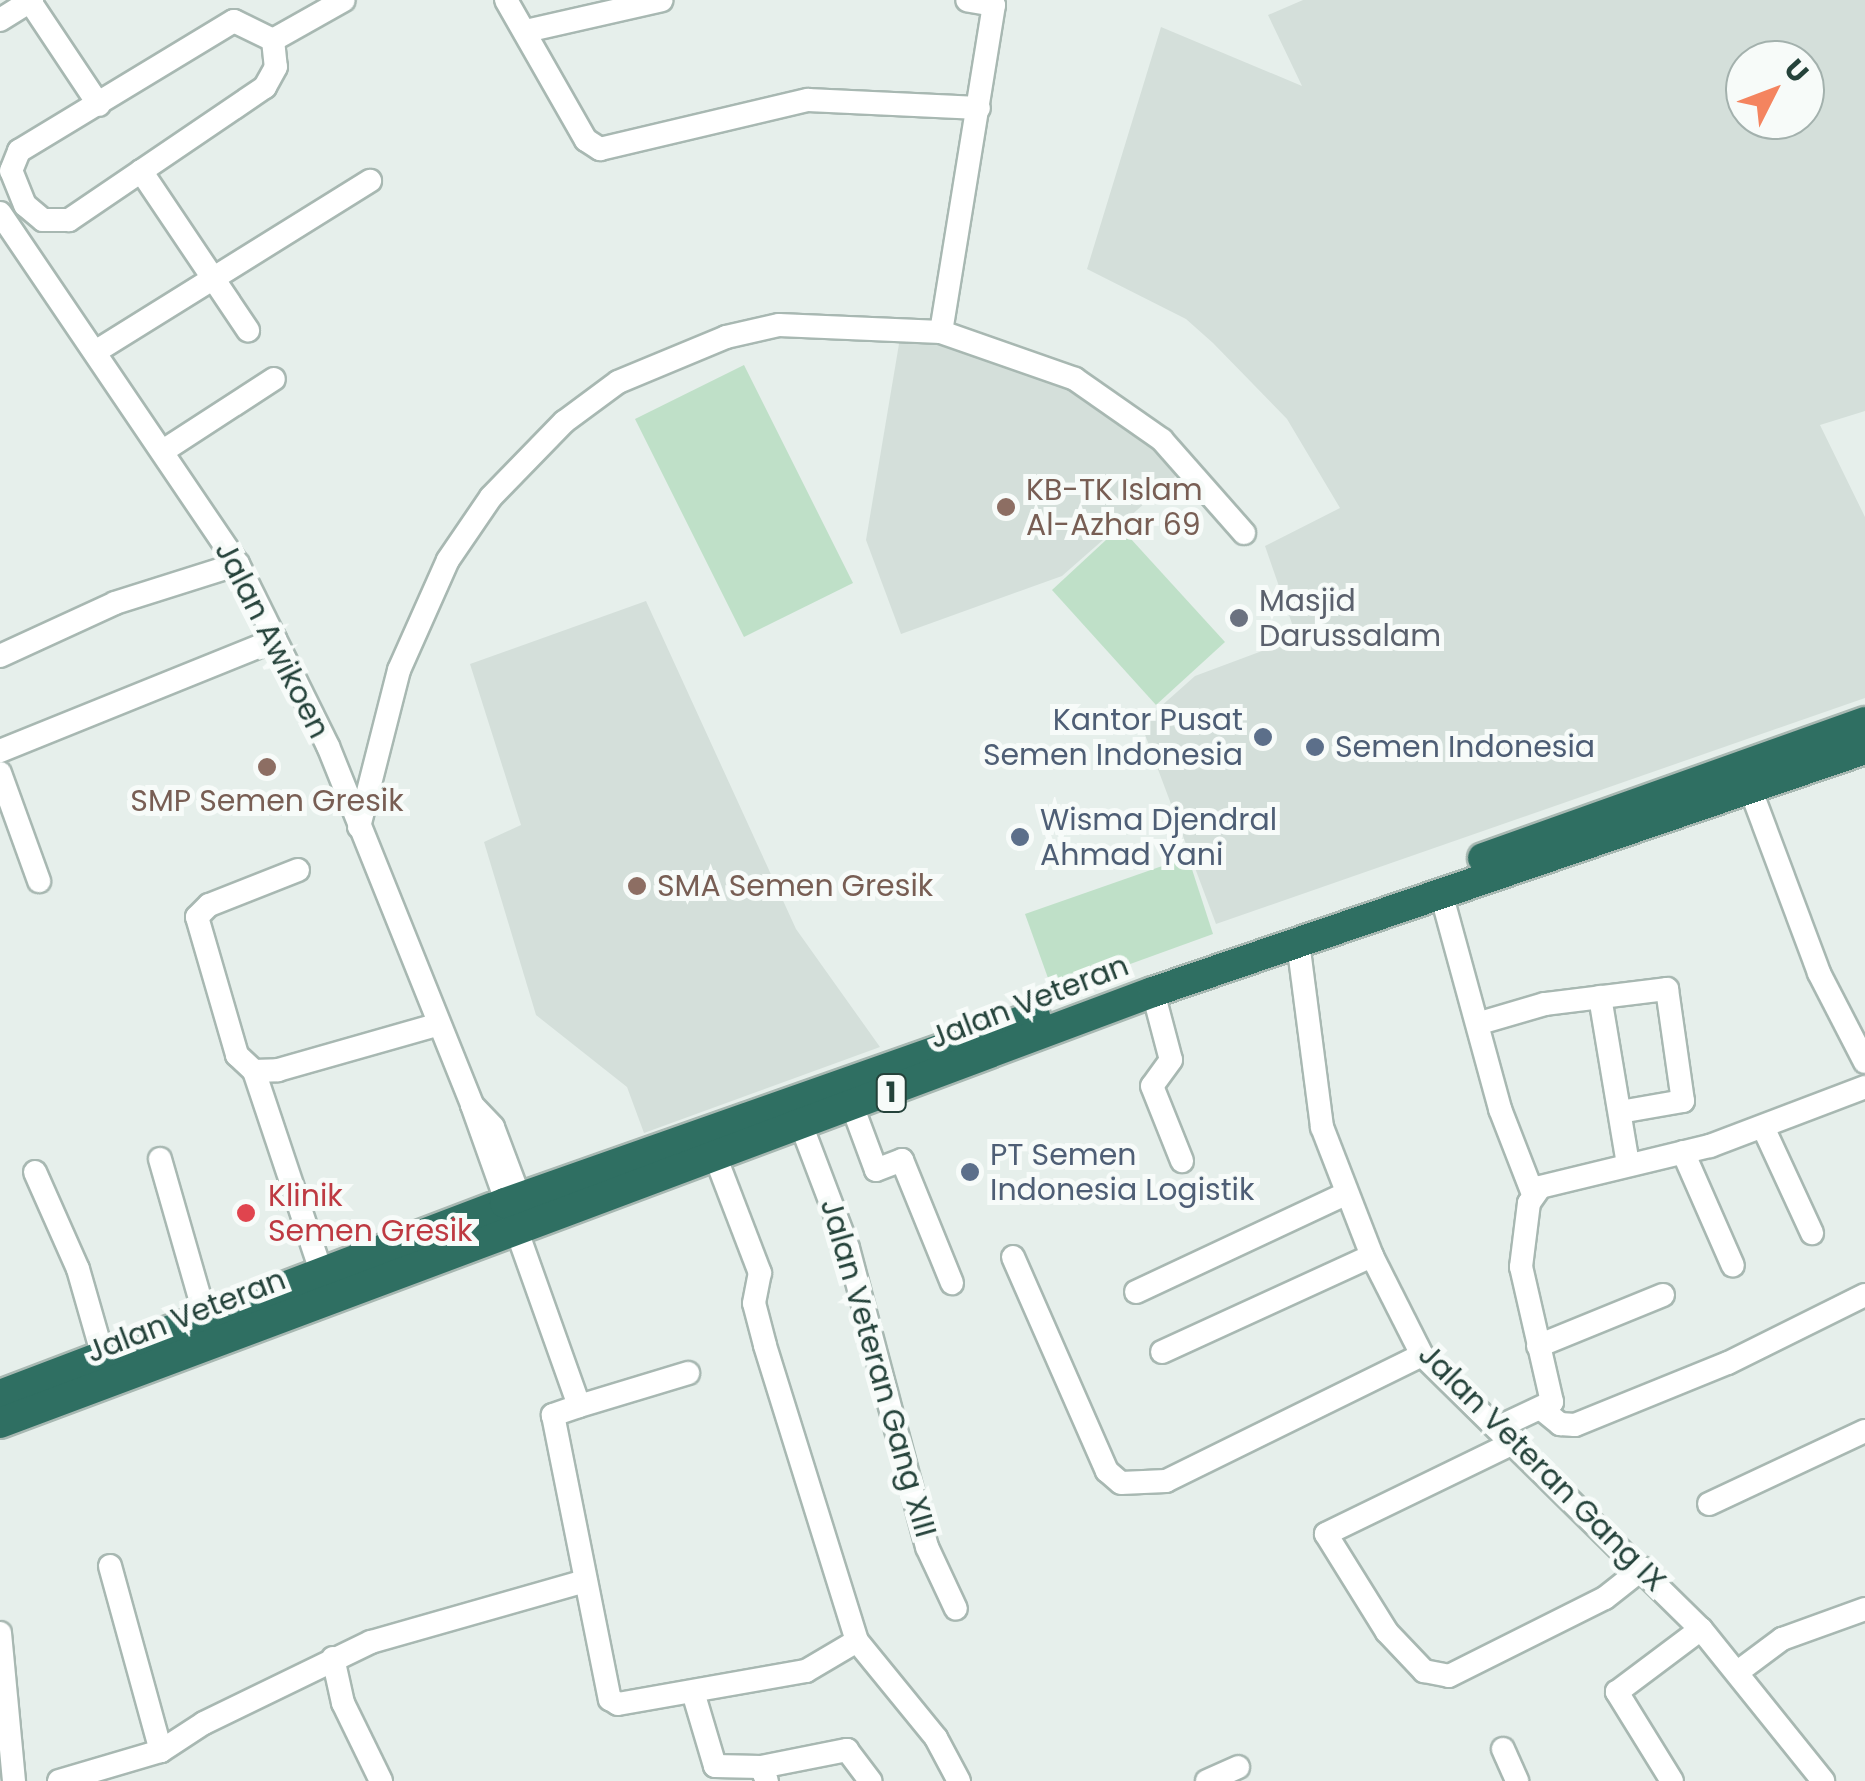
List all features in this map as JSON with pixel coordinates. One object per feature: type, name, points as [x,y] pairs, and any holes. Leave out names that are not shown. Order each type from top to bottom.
[{"type":"highway","name":"Jalan Veteran","points":[[0,1396],[322,1274],[802,1127],[1153,992],[1750,788],[1792,760],[1865,722]]},
{"type":"highway","name":"Jalan Veteran","points":[[0,1422],[518,1213],[1792,760],[1865,749]]},
{"type":"street","points":[[0,20],[30,0],[100,105]]},
{"type":"street","points":[[244,0],[265,33],[276,67],[265,87],[70,220],[43,220],[25,205],[11,171],[19,151],[234,20],[265,33]]},
{"type":"street","points":[[265,33],[314,7],[344,0]]},
{"type":"street","points":[[506,0],[586,140],[600,149],[808,100],[979,108]]},
{"type":"street","points":[[526,31],[662,0]]},
{"type":"street","points":[[940,332],[994,2],[968,0]]},
{"type":"street","points":[[140,170],[248,330]]},
{"type":"street","points":[[96,352],[370,181]]},
{"type":"street","points":[[2,216],[25,205]]},
{"type":"street","name":"Jalan Awikoen","points":[[2,216],[238,564],[275,640],[358,827],[436,1026],[518,1213],[579,1406]]},
{"type":"street","points":[[358,827],[400,670],[448,560],[492,497],[564,422],[618,382],[726,337],[779,325],[940,332],[1075,379],[1162,440],[1244,533]]},
{"type":"street","points":[[164,451],[274,379]]},
{"type":"street","points":[[0,656],[115,603],[238,564]]},
{"type":"street","points":[[0,751],[275,640]]},
{"type":"street","points":[[0,772],[38,881]]},
{"type":"street","points":[[1750,788],[1818,973],[1865,1062]]},
{"type":"street","points":[[298,870],[209,905],[197,918],[237,1055],[254,1071],[322,1274]]},
{"type":"street","points":[[1440,893],[1480,1022],[1500,1108],[1533,1194],[1521,1267],[1552,1402],[1506,1436],[1326,1534],[1387,1632],[1424,1671],[1449,1676],[1605,1598],[1643,1568]]},
{"type":"street","name":"Jalan Veteran Gang IX","points":[[1298,942],[1314,1099],[1345,1194],[1422,1356],[1643,1568],[1701,1629],[1739,1671],[1823,1781]]},
{"type":"street","points":[[1480,1022],[1658,986],[1672,997],[1683,1102],[1620,1112]]},
{"type":"street","points":[[1153,992],[1171,1060],[1152,1086],[1182,1161]]},
{"type":"street","points":[[1600,996],[1628,1165]]},
{"type":"street","points":[[254,1071],[436,1026]]},
{"type":"street","points":[[1533,1194],[1551,1182],[1683,1152],[1762,1127],[1865,1087]]},
{"type":"street","points":[[852,1108],[876,1170],[902,1160],[952,1283]]},
{"type":"street","name":"Jalan Veteran Gang XIII","points":[[802,1127],[848,1248],[927,1547],[956,1610]]},
{"type":"street","points":[[1762,1127],[1812,1233]]},
{"type":"street","points":[[1683,1152],[1733,1266]]},
{"type":"street","points":[[715,1156],[760,1273],[754,1303],[857,1641],[936,1738],[958,1781]]},
{"type":"street","points":[[160,1160],[206,1319]]},
{"type":"street","points":[[34,1172],[78,1269],[103,1356]]},
{"type":"street","points":[[1136,1292],[1345,1194]]},
{"type":"street","points":[[1162,1352],[1372,1256]]},
{"type":"street","points":[[1013,1257],[1107,1470],[1121,1483],[1166,1481],[1422,1356]]},
{"type":"street","points":[[1538,1346],[1663,1295]]},
{"type":"street","points":[[1544,1411],[1560,1424],[1575,1425],[1728,1364],[1865,1296]]},
{"type":"street","points":[[688,1373],[553,1415],[610,1698],[618,1704],[806,1672],[857,1641]]},
{"type":"street","points":[[1709,1504],[1865,1431]]},
{"type":"street","points":[[110,1566],[161,1750]]},
{"type":"street","points":[[59,1781],[161,1750],[334,1658],[585,1581]]},
{"type":"street","points":[[1739,1671],[1782,1639],[1865,1609]]},
{"type":"street","points":[[1672,1781],[1618,1692],[1701,1629]]},
{"type":"street","points":[[0,1634],[14,1781]]},
{"type":"street","points":[[334,1658],[343,1703],[381,1781]]},
{"type":"street","points":[[693,1692],[714,1766],[764,1774],[847,1750],[870,1781]]},
{"type":"street","points":[[1502,1749],[1517,1781]]},
{"type":"street","points":[[1207,1781],[1238,1767]]},
{"type":"shaded area","points":[[1303,0],[1865,0],[1865,411],[1820,425],[1865,517],[1865,698],[1216,924],[1141,724],[1195,676],[1297,638],[1265,546],[1340,508],[1287,419],[1213,343],[1186,319],[1087,269],[1161,27],[1302,86],[1268,15]]},
{"type":"shaded area","name":"KB-TK Islam Al-Azhar 69","points":[[900,338],[961,346],[1049,378],[1127,426],[1178,474],[1062,576],[901,634],[866,540]]},
{"type":"shaded area","name":"SMA Semen Gresik","points":[[646,601],[796,929],[880,1047],[644,1133],[627,1087],[536,1015],[484,842],[521,825],[470,664]]},
{"type":"green space","points":[[744,365],[853,583],[744,637],[635,419]]},
{"type":"green space","points":[[1120,527],[1225,642],[1156,705],[1052,590]]},
{"type":"green space","points":[[1188,857],[1213,934],[1053,992],[1025,914]]},
{"type":"place","name":"KB-TK Islam Al-Azhar 69","points":[[1006,507]]},
{"type":"place","name":"Masjid Darussalam","points":[[1239,618]]},
{"type":"place","name":"Kantor Pusat Semen Indonesia","points":[[1263,737]]},
{"type":"place","name":"Semen Indonesia","points":[[1315,747]]},
{"type":"place","name":"SMP Semen Gresik","points":[[267,767]]},
{"type":"place","name":"Wisma Djendral Ahmad Yani","points":[[1020,837]]},
{"type":"place","name":"SMA Semen Gresik","points":[[637,886]]},
{"type":"place","name":"PT Semen Indonesia Logistik","points":[[970,1172]]},
{"type":"place","name":"Klinik Semen Gresik","points":[[246,1213]]}]
